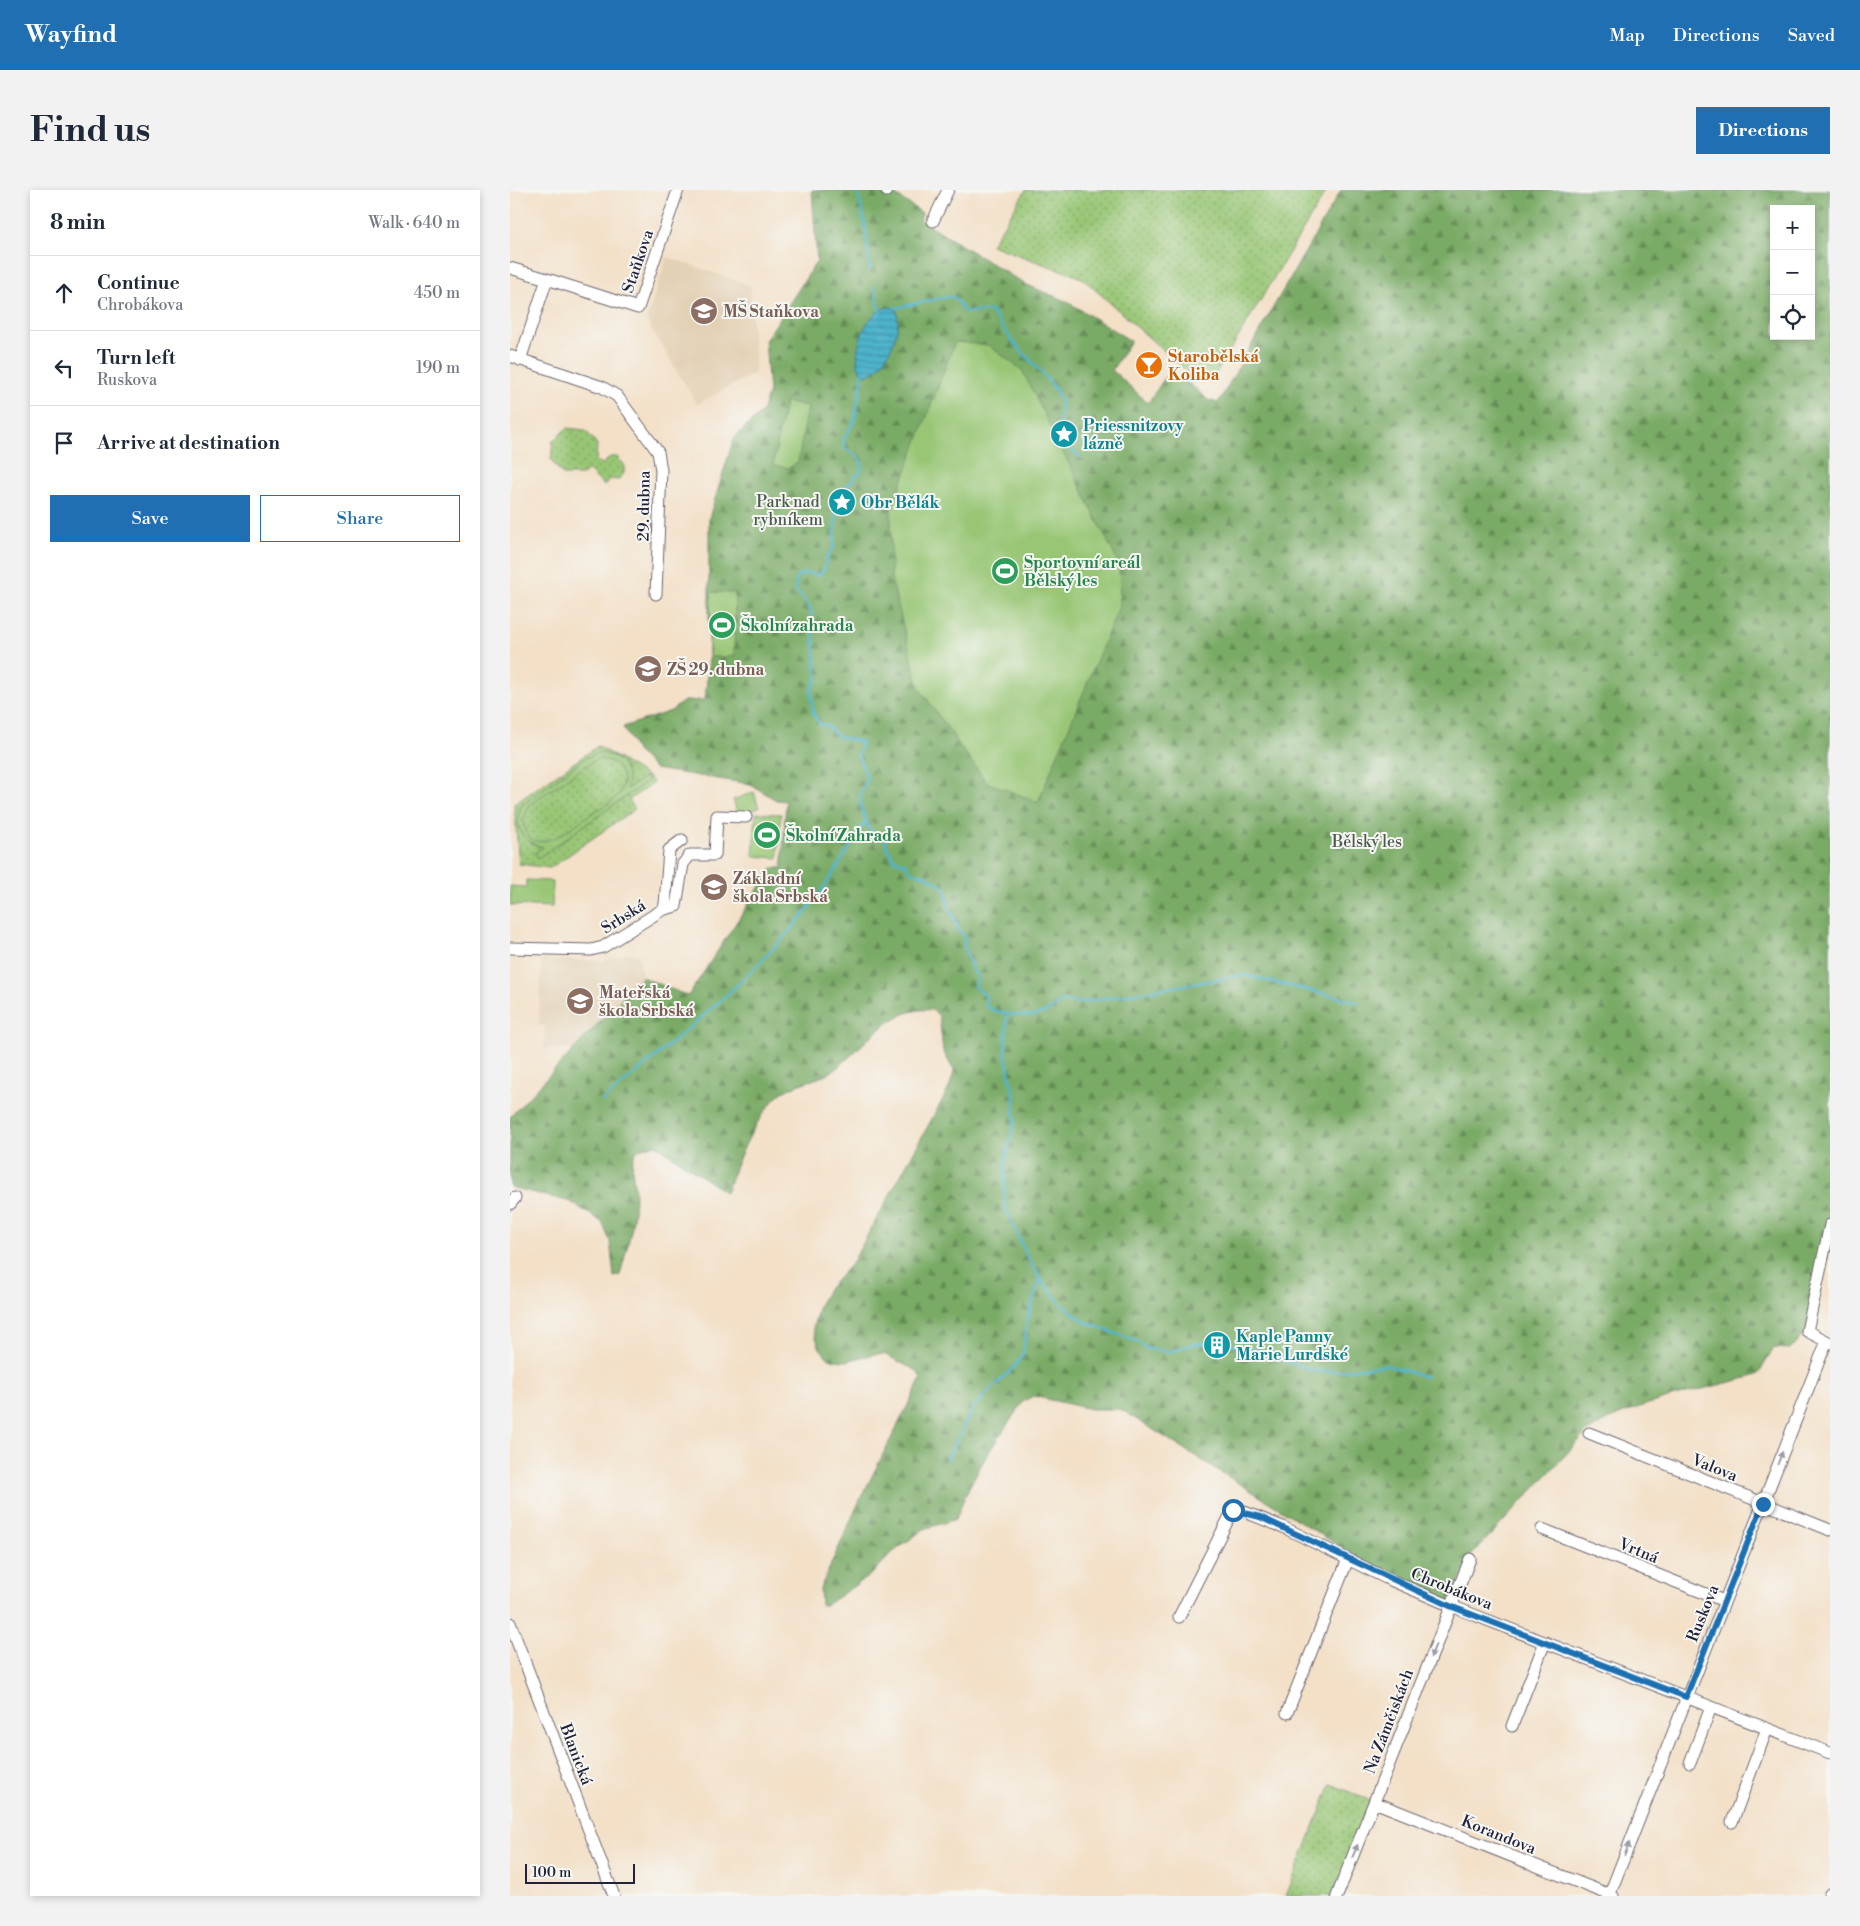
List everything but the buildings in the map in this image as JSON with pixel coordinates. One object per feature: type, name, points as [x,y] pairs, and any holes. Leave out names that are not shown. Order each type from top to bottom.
[{"type":"street","name":"Staňkova","points":[[510,268],[638,308],[678,190]]},
{"type":"street","points":[[933,221],[948,190]]},
{"type":"street","points":[[515,358],[547,279]]},
{"type":"street","name":"29. dubna","points":[[515,358],[602,387],[617,396],[658,452],[661,470],[656,594]]},
{"type":"street","points":[[662,910],[676,906],[682,864],[690,854],[715,855],[717,816],[746,817]]},
{"type":"street","name":"Srbská","points":[[510,948],[591,950],[603,947],[662,910],[665,905],[669,850],[682,840]]},
{"type":"street","points":[[1828,1343],[1807,1331],[1830,1225]]},
{"type":"street","name":"Ruskova","points":[[1610,1896],[1686,1697],[1828,1343]]},
{"type":"street","name":"Valova","points":[[1589,1433],[1830,1530]]},
{"type":"street","name":"Chrobákova","points":[[1179,1617],[1233,1510],[1260,1517],[1450,1606],[1830,1753]]},
{"type":"street","name":"Vrtná","points":[[1542,1529],[1724,1601]]},
{"type":"street","name":"Na Zámčiskách","points":[[1336,1896],[1470,1558]]},
{"type":"street","points":[[1286,1713],[1348,1559]]},
{"type":"street","name":"Blanická","points":[[510,1623],[614,1896]]},
{"type":"street","points":[[1512,1726],[1545,1642]]},
{"type":"street","points":[[1690,1763],[1711,1707]]},
{"type":"street","points":[[1732,1822],[1766,1729]]},
{"type":"street","name":"Korandova","points":[[1374,1802],[1610,1896]]},
{"type":"shaded area","points":[[667,257],[750,285],[755,373],[697,404],[646,320]]},
{"type":"shaded area","name":"Mateřská škola Srbská","points":[[629,953],[639,955],[642,977],[577,1049],[544,1049],[545,1026],[539,1025],[541,959],[603,961]]},
{"type":"green space","name":"Bělský les","points":[[812,190],[885,190],[884,197],[893,193],[922,213],[920,220],[1025,284],[1068,302],[1131,341],[1112,370],[1148,403],[1168,373],[1191,385],[1208,400],[1218,403],[1341,190],[1830,190],[1830,1242],[1811,1328],[1790,1349],[1774,1348],[1758,1375],[1648,1404],[1606,1421],[1587,1432],[1471,1556],[1447,1607],[1387,1576],[1120,1409],[1091,1409],[1033,1396],[1024,1401],[977,1472],[956,1519],[924,1529],[892,1553],[872,1574],[826,1605],[821,1605],[820,1589],[859,1502],[921,1379],[917,1371],[884,1354],[875,1354],[846,1361],[834,1360],[826,1356],[819,1347],[813,1328],[819,1305],[829,1288],[852,1263],[949,1088],[954,1071],[943,1051],[939,1016],[933,1010],[918,1010],[904,1014],[879,1030],[834,1070],[819,1078],[794,1086],[779,1095],[765,1111],[751,1133],[726,1193],[658,1146],[653,1145],[639,1149],[635,1154],[632,1165],[635,1194],[634,1215],[620,1275],[614,1277],[610,1241],[602,1222],[571,1202],[510,1187],[510,1117],[642,977],[688,996],[772,868],[782,868],[786,801],[776,800],[750,784],[655,769],[636,750],[623,727],[671,711],[684,701],[705,700],[709,657],[709,518],[734,438],[762,412],[769,391],[765,341],[817,261]]},
{"type":"green space","points":[[1026,190],[1327,190],[1211,382],[1199,382],[1082,278],[991,245]]},
{"type":"green space","name":"Sportovní areál Bělský les","points":[[955,342],[988,345],[1022,370],[1119,564],[1120,604],[1038,802],[986,782],[919,688],[891,578],[891,510]]},
{"type":"green space","points":[[785,402],[808,406],[798,462],[789,468],[773,465]]},
{"type":"green space","points":[[567,428],[585,430],[597,444],[596,461],[603,464],[610,457],[617,457],[624,464],[624,473],[618,480],[609,479],[604,486],[588,470],[582,475],[563,475],[551,460],[553,441]]},
{"type":"green space","name":"Školní zahrada","points":[[711,592],[735,593],[734,657],[709,657]]},
{"type":"green space","points":[[598,746],[650,778],[653,783],[629,800],[635,809],[550,868],[519,864],[514,804]]},
{"type":"green space","points":[[600,753],[607,754],[618,760],[627,776],[627,789],[645,777],[648,781],[538,858],[535,853],[543,847],[524,837],[519,826],[519,812],[522,805],[585,758]],"holes":[[[596,759],[603,759],[614,764],[622,773],[623,785],[617,796],[562,834],[542,841],[533,840],[527,833],[523,820],[530,804]]]},
{"type":"green space","points":[[754,792],[759,808],[738,815],[733,800]]},
{"type":"green space","name":"Školní Zahrada","points":[[756,813],[781,814],[778,858],[753,856]]},
{"type":"green space","points":[[526,880],[553,881],[552,907],[510,905],[510,886],[526,887]]},
{"type":"green space","points":[[1331,1784],[1371,1801],[1333,1896],[1286,1896]]},
{"type":"water","points":[[889,307],[896,309],[898,317],[895,338],[891,349],[879,367],[871,373],[863,375],[857,357],[861,335],[873,316],[880,310]]},
{"type":"waterway","points":[[857,190],[865,224],[870,270]]},
{"type":"waterway","points":[[874,287],[880,311]]},
{"type":"waterway","points":[[895,308],[953,297],[965,312],[991,311],[1021,351],[1052,384],[1061,404],[1058,425],[1061,440]]},
{"type":"waterway","points":[[863,373],[855,420],[844,438],[844,448],[857,456],[862,464],[860,472],[845,488],[836,505],[834,547],[827,557],[824,570],[819,575],[806,573],[797,576],[795,590],[808,604],[811,611],[817,677],[811,691],[813,713],[820,724],[827,726],[839,737],[862,742],[858,756],[868,780],[862,790],[860,801],[867,823],[873,833],[884,838],[887,848],[895,860],[905,863],[912,873],[925,875],[945,888],[948,904],[958,929],[964,936],[964,946],[973,971],[978,977],[975,987],[986,996],[985,1005],[997,1011],[1014,1015],[1032,1015],[1046,1012],[1062,1002],[1077,1003],[1244,975],[1358,1002]]},
{"type":"waterway","points":[[1064,444],[1080,457]]},
{"type":"waterway","points":[[602,1101],[710,1010],[785,936],[816,899],[865,822]]},
{"type":"waterway","points":[[947,1460],[974,1406],[1015,1366],[1023,1354],[1027,1320],[1040,1278],[1028,1258],[1004,1205],[1005,1162],[1015,1120],[1014,1098],[1005,1051],[1007,1014]]},
{"type":"waterway","points":[[1040,1278],[1060,1303],[1085,1322],[1138,1342],[1146,1348],[1168,1352],[1195,1344],[1220,1342],[1252,1349],[1314,1371],[1340,1371],[1386,1365],[1426,1377]]},
{"type":"place","name":"MŠ Staňkova","points":[[704,311]]},
{"type":"place","name":"Starobělská Koliba","points":[[1149,365]]},
{"type":"place","name":"Priessnitzovy lázně","points":[[1064,434]]},
{"type":"place","name":"Obr Bělák","points":[[842,502]]},
{"type":"place","name":"Sportovní areál Bělský les","points":[[1005,571]]},
{"type":"place","name":"Školní zahrada","points":[[722,625]]},
{"type":"place","name":"ZŠ 29. dubna","points":[[648,669]]},
{"type":"place","name":"Školní Zahrada","points":[[767,835]]},
{"type":"place","name":"Základní škola Srbská","points":[[714,887]]},
{"type":"place","name":"Mateřská škola Srbská","points":[[580,1001]]},
{"type":"place","name":"Kaple Panny Marie Lurdské","points":[[1217,1345]]},
{"type":"route","points":[[1233,1510],[1260,1517],[1283,1527],[1450,1606],[1686,1697],[1763,1504]]},
{"type":"park label","name":"Park nad rybníkem","points":[[788,510]]}]
